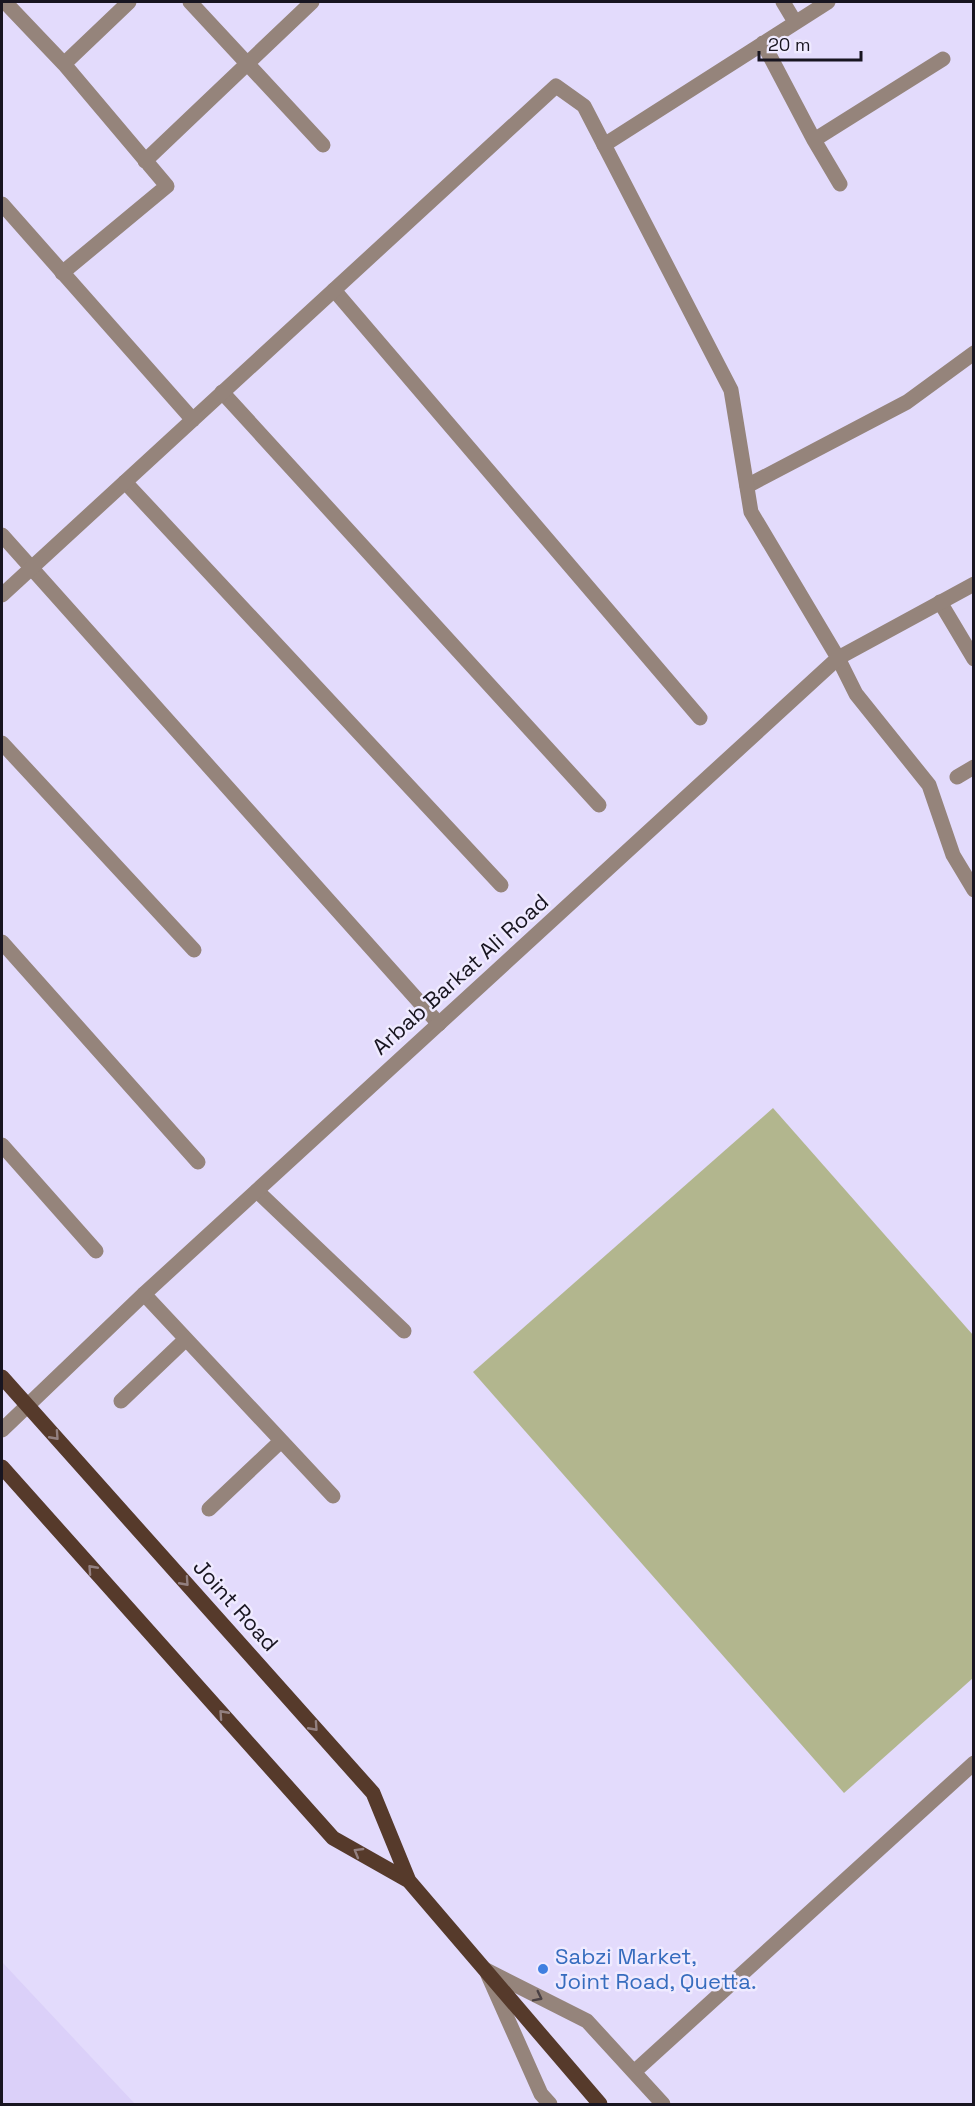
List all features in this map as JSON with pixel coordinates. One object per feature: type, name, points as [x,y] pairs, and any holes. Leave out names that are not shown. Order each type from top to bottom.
[{"type":"main road","name":"Joint Road","points":[[2,1377],[373,1793],[409,1881],[600,2104]]},
{"type":"main road","name":"Joint Road","points":[[2,1467],[333,1838],[409,1881]]},
{"type":"street","points":[[5,2],[64,64],[167,186],[62,273]]},
{"type":"street","points":[[64,64],[129,2]]},
{"type":"street","points":[[190,2],[323,145]]},
{"type":"street","points":[[145,161],[312,2]]},
{"type":"street","points":[[783,2],[795,22]]},
{"type":"street","points":[[604,145],[828,2]]},
{"type":"street","points":[[763,43],[840,184]]},
{"type":"street","points":[[814,140],[943,59]]},
{"type":"street","points":[[2,595],[556,86],[584,106],[731,390],[751,512],[838,658],[856,694],[929,784],[953,855],[974,890]]},
{"type":"street","points":[[2,204],[192,420]]},
{"type":"street","points":[[334,290],[700,718]]},
{"type":"street","points":[[747,486],[907,402],[974,353]]},
{"type":"street","points":[[222,392],[598,805]]},
{"type":"street","points":[[125,482],[501,885]]},
{"type":"street","points":[[2,535],[439,1024]]},
{"type":"street","name":"Arbab Barkat Ali Road","points":[[2,1430],[144,1294],[838,658],[974,584]]},
{"type":"street","points":[[940,602],[974,659]]},
{"type":"street","points":[[2,743],[194,950]]},
{"type":"street","points":[[957,777],[974,767]]},
{"type":"street","points":[[2,942],[198,1162]]},
{"type":"street","points":[[2,1145],[96,1251]]},
{"type":"street","points":[[257,1191],[404,1331]]},
{"type":"street","points":[[144,1294],[333,1496]]},
{"type":"street","points":[[121,1401],[186,1339]]},
{"type":"street","points":[[209,1509],[281,1441]]},
{"type":"street","points":[[634,2072],[974,1763]]},
{"type":"street","points":[[486,1970],[587,2021],[663,2104]]},
{"type":"street","points":[[486,1970],[541,2094],[550,2104]]},
{"type":"shaded area","points":[[2,1962],[135,2104],[2,2104]]},
{"type":"green space","points":[[773,1108],[973,1335],[973,1678],[844,1793],[473,1372]]},
{"type":"place","name":"Sabzi Market, Joint Road, Quetta.","points":[[543,1969]]}]
